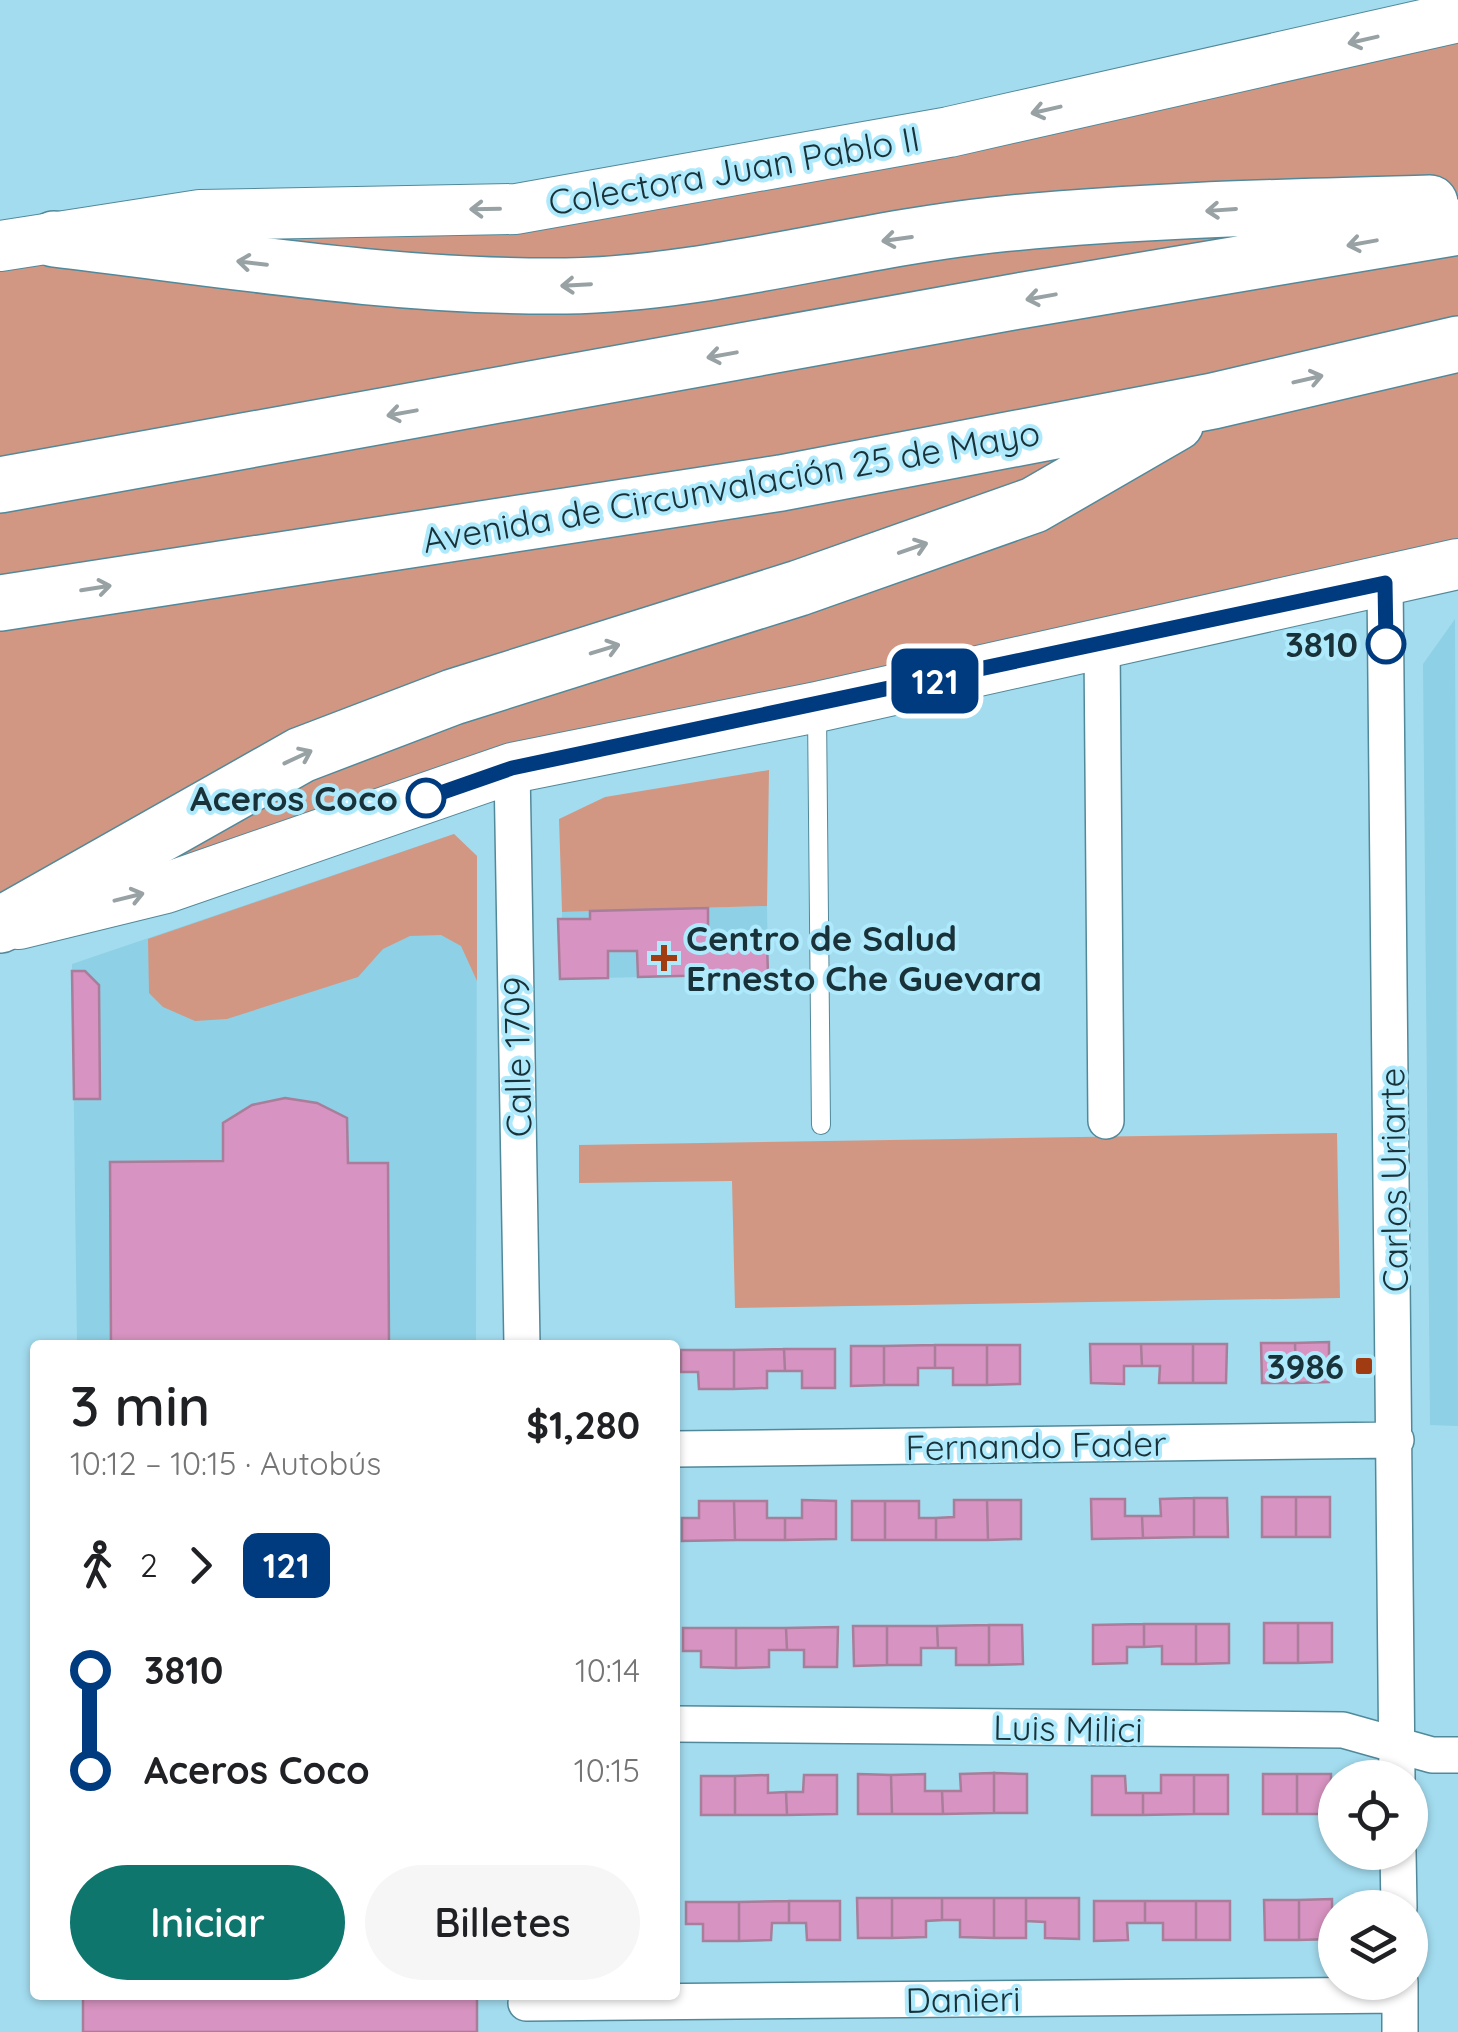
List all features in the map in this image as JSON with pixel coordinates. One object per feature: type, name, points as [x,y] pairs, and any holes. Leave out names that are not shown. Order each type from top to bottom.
[{"type":"highway","points":[[54,239],[470,284],[569,286],[656,278],[992,225],[1248,208],[1458,202]]},
{"type":"highway","points":[[5,484],[1013,302],[1458,227]]},
{"type":"highway","name":"Avenida de Circunvalación 25 de Mayo","points":[[0,603],[782,483],[1214,402],[1458,344]]},
{"type":"highway","points":[[0,927],[301,755],[453,696],[800,588],[1034,505],[1214,402]]},
{"type":"main road","name":"Colectora Juan Pablo II","points":[[0,246],[200,215],[516,209],[949,132],[1458,17]]},
{"type":"main road","points":[[0,927],[166,888],[512,768],[817,707],[1458,564]]},
{"type":"street","name":"Carlos Uriarte","points":[[1385,583],[1397,1760]]},
{"type":"street","points":[[1102,645],[1106,1121]]},
{"type":"street","name":"Calle 1709","points":[[512,768],[522,1340]]},
{"type":"street","name":"Fernando Fader","points":[[680,1450],[1396,1440]]},
{"type":"street","name":"Luis Milici","points":[[680,1724],[1343,1730],[1394,1760]]},
{"type":"street","name":"Luis Milici","points":[[1407,1760],[1458,1755]]},
{"type":"street","name":"Danieri","points":[[526,2010],[1318,1991]]},
{"type":"street","points":[[1400,2000],[1400,2032]]},
{"type":"lane","points":[[817,707],[821,1125]]},
{"type":"shaded area","points":[[1458,17],[1458,564],[817,707],[0,929],[0,246],[516,209]]},
{"type":"shaded area","points":[[1455,619],[1458,1426],[1430,1425],[1423,664]]},
{"type":"shaded area","points":[[769,770],[767,906],[562,912],[559,819],[605,797]]},
{"type":"shaded area","name":"Aceros Coco","points":[[454,834],[477,856],[476,1340],[77,1340],[72,964]]},
{"type":"shaded area","points":[[454,834],[477,856],[477,981],[461,946],[441,935],[410,936],[383,949],[358,977],[227,1019],[195,1021],[163,1007],[149,993],[148,939]]},
{"type":"shaded area","name":"Centro de Salud Ernesto Che Guevara","points":[[767,906],[768,974],[560,979],[562,912]]},
{"type":"shaded area","points":[[1337,1133],[1340,1298],[735,1308],[732,1181],[579,1183],[579,1145]]},
{"type":"building","name":"Centro de Salud Ernesto Che Guevara","points":[[708,908],[708,944],[767,943],[768,974],[638,977],[637,951],[608,951],[608,978],[560,979],[558,919],[590,919],[590,911]]},
{"type":"building","points":[[72,971],[85,971],[99,985],[100,1099],[74,1099]]},
{"type":"building","points":[[285,1098],[317,1103],[347,1118],[348,1163],[388,1163],[389,1340],[111,1340],[110,1162],[223,1161],[223,1123],[252,1105]]},
{"type":"building","points":[[1329,1342],[1329,1382],[1296,1383],[1295,1343]]},
{"type":"building","points":[[1261,1343],[1295,1343],[1296,1383],[1262,1383]]},
{"type":"building","points":[[1090,1344],[1141,1344],[1142,1366],[1124,1366],[1124,1384],[1091,1383]]},
{"type":"building","points":[[1141,1344],[1193,1344],[1193,1383],[1159,1383],[1160,1366],[1142,1366]]},
{"type":"building","points":[[1193,1344],[1227,1344],[1226,1383],[1193,1383]]},
{"type":"building","points":[[935,1345],[935,1368],[918,1368],[918,1385],[884,1385],[884,1346]]},
{"type":"building","points":[[935,1345],[987,1345],[987,1385],[953,1385],[953,1368],[935,1368]]},
{"type":"building","points":[[987,1345],[1020,1345],[1020,1384],[987,1385]]},
{"type":"building","points":[[851,1346],[884,1346],[884,1385],[851,1386]]},
{"type":"building","points":[[784,1349],[835,1349],[835,1388],[802,1388],[802,1371],[785,1371]]},
{"type":"building","points":[[784,1349],[785,1371],[767,1371],[767,1388],[734,1389],[734,1350]]},
{"type":"building","points":[[681,1350],[734,1350],[734,1389],[699,1389],[698,1372],[681,1372]]},
{"type":"building","points":[[1262,1497],[1296,1497],[1296,1537],[1262,1537]]},
{"type":"building","points":[[1296,1497],[1330,1497],[1330,1537],[1296,1537]]},
{"type":"building","points":[[1194,1498],[1227,1498],[1228,1537],[1194,1537]]},
{"type":"building","points":[[1194,1498],[1194,1537],[1143,1538],[1142,1516],[1161,1516],[1160,1499]]},
{"type":"building","points":[[1091,1499],[1125,1499],[1125,1516],[1142,1516],[1143,1538],[1092,1539]]},
{"type":"building","points":[[802,1500],[836,1501],[836,1539],[785,1540],[785,1518],[802,1518]]},
{"type":"building","points":[[954,1500],[987,1500],[988,1540],[936,1540],[936,1518],[954,1517]]},
{"type":"building","points":[[987,1500],[1021,1500],[1021,1539],[988,1540]]},
{"type":"building","points":[[699,1501],[734,1501],[735,1540],[682,1541],[682,1518],[699,1518]]},
{"type":"building","points":[[734,1501],[767,1501],[767,1518],[785,1518],[785,1540],[735,1540]]},
{"type":"building","points":[[852,1501],[885,1501],[885,1540],[852,1540]]},
{"type":"building","points":[[885,1501],[919,1501],[919,1518],[936,1518],[936,1540],[885,1540]]},
{"type":"building","points":[[1264,1623],[1298,1623],[1298,1663],[1264,1663]]},
{"type":"building","points":[[1298,1623],[1332,1623],[1332,1662],[1298,1663]]},
{"type":"building","points":[[1144,1624],[1144,1647],[1127,1647],[1127,1663],[1093,1664],[1093,1625]]},
{"type":"building","points":[[1144,1624],[1196,1624],[1196,1664],[1162,1664],[1162,1646],[1144,1647]]},
{"type":"building","points":[[1196,1624],[1229,1624],[1229,1663],[1196,1664]]},
{"type":"building","points":[[989,1625],[989,1665],[956,1665],[956,1648],[938,1648],[937,1626]]},
{"type":"building","points":[[989,1625],[1022,1625],[1023,1664],[989,1665]]},
{"type":"building","points":[[853,1626],[887,1626],[887,1665],[854,1666]]},
{"type":"building","points":[[887,1626],[937,1626],[938,1648],[921,1648],[921,1665],[887,1665]]},
{"type":"building","points":[[838,1627],[837,1667],[804,1667],[804,1650],[787,1650],[786,1628]]},
{"type":"building","points":[[683,1628],[736,1628],[736,1668],[701,1667],[701,1651],[683,1651]]},
{"type":"building","points":[[736,1628],[786,1628],[787,1650],[769,1650],[769,1667],[736,1668]]},
{"type":"building","points":[[994,1773],[1027,1774],[1027,1813],[994,1813]]},
{"type":"building","points":[[994,1773],[994,1813],[943,1814],[942,1791],[961,1791],[960,1774]]},
{"type":"building","points":[[858,1774],[891,1775],[892,1814],[858,1814]]},
{"type":"building","points":[[925,1774],[925,1791],[942,1791],[943,1814],[892,1814],[891,1775]]},
{"type":"building","points":[[1263,1774],[1297,1774],[1297,1814],[1263,1814]]},
{"type":"building","points":[[1297,1774],[1318,1774],[1318,1814],[1297,1814]]},
{"type":"building","points":[[768,1775],[768,1793],[786,1792],[787,1815],[735,1815],[735,1776]]},
{"type":"building","points":[[804,1775],[837,1775],[837,1814],[787,1815],[786,1792],[803,1792]]},
{"type":"building","points":[[1161,1775],[1194,1775],[1194,1814],[1143,1815],[1143,1793],[1161,1793]]},
{"type":"building","points":[[1194,1775],[1228,1775],[1228,1814],[1194,1814]]},
{"type":"building","points":[[701,1776],[735,1776],[735,1815],[701,1815]]},
{"type":"building","points":[[1092,1776],[1125,1776],[1126,1793],[1143,1793],[1143,1815],[1092,1815]]},
{"type":"building","points":[[857,1898],[892,1898],[892,1938],[858,1938]]},
{"type":"building","points":[[892,1898],[942,1898],[942,1920],[926,1921],[926,1937],[892,1938]]},
{"type":"building","points":[[942,1898],[994,1898],[994,1938],[960,1937],[960,1920],[942,1920]]},
{"type":"building","points":[[994,1898],[1026,1898],[1026,1938],[994,1938]]},
{"type":"building","points":[[1026,1898],[1079,1898],[1079,1939],[1045,1938],[1045,1922],[1026,1921]]},
{"type":"building","points":[[1318,1899],[1318,1939],[1299,1940],[1299,1900]]},
{"type":"building","points":[[1264,1900],[1299,1900],[1299,1940],[1265,1940]]},
{"type":"building","points":[[789,1901],[840,1901],[840,1940],[807,1940],[806,1923],[789,1923]]},
{"type":"building","points":[[789,1901],[789,1923],[772,1923],[771,1940],[739,1941],[739,1902]]},
{"type":"building","points":[[1094,1901],[1145,1901],[1145,1923],[1127,1923],[1128,1940],[1094,1941]]},
{"type":"building","points":[[1145,1901],[1196,1901],[1196,1940],[1163,1940],[1163,1923],[1145,1923]]},
{"type":"building","points":[[1196,1901],[1230,1901],[1230,1940],[1196,1940]]},
{"type":"building","points":[[686,1902],[739,1902],[739,1941],[703,1941],[703,1924],[686,1924]]},
{"type":"building","points":[[83,2000],[477,2000],[477,2032],[83,2032]]},
{"type":"bus line","name":"121","points":[[426,798],[512,768],[817,707],[1385,583],[1386,644]]},
{"type":"place","name":"3810","points":[[1386,644]]},
{"type":"place","name":"Aceros Coco","points":[[426,798]]},
{"type":"place","name":"Centro de Salud Ernesto Che Guevara","points":[[664,958]]},
{"type":"place","name":"3986","points":[[1364,1366]]}]
